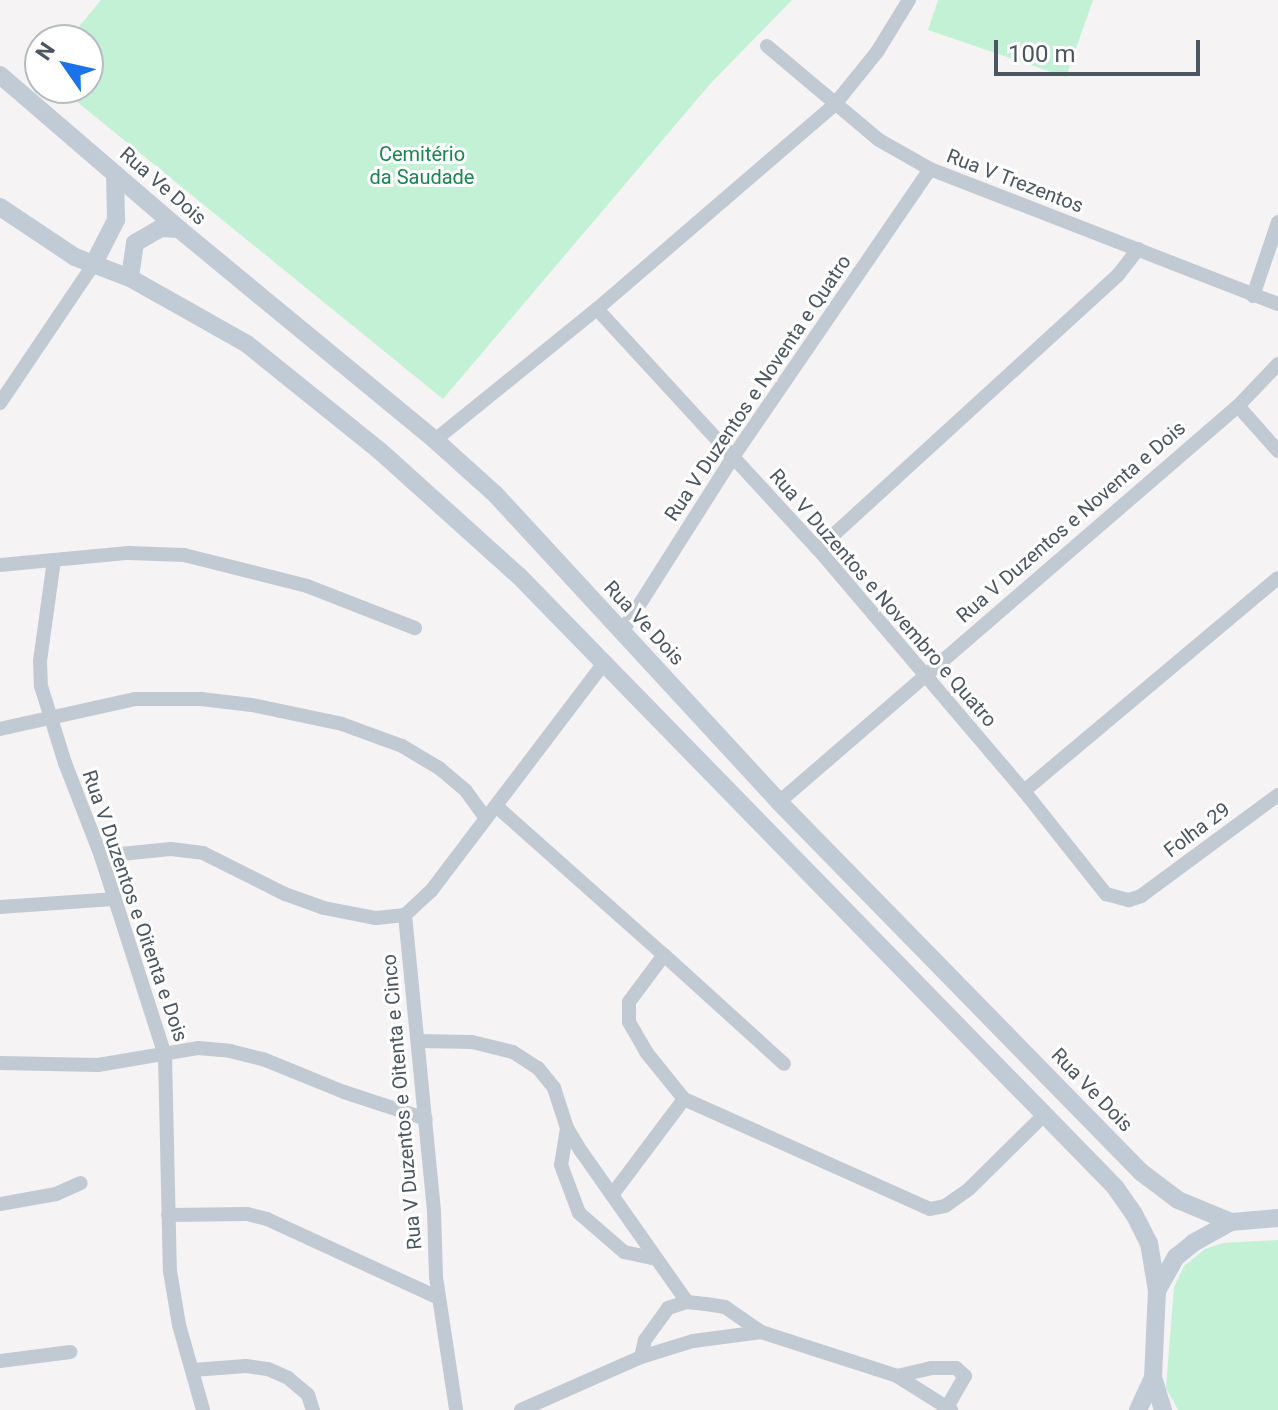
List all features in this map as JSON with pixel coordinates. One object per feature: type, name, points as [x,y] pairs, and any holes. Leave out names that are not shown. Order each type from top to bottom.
[{"type":"main road","name":"Rua Ve Dois","points":[[0,75],[179,229],[435,440],[496,495],[779,802],[1141,1172],[1178,1200],[1231,1222]]},
{"type":"main road","points":[[93,265],[116,220],[115,174]]},
{"type":"main road","points":[[0,207],[93,265],[130,278],[247,344],[380,451],[507,566],[605,662],[1115,1187],[1149,1243],[1157,1291],[1153,1378],[1163,1410]]},
{"type":"main road","points":[[130,278],[135,243],[161,228],[179,229]]},
{"type":"main road","points":[[1157,1291],[1176,1257],[1193,1243],[1231,1222],[1278,1218]]},
{"type":"main road","points":[[1138,1410],[1153,1378]]},
{"type":"street","points":[[435,440],[597,309],[835,104],[877,52],[909,0]]},
{"type":"street","name":"Rua V Trezentos","points":[[767,46],[879,140],[930,169],[1278,304]]},
{"type":"street","name":"Rua V Duzentos e Noventa e Quatro","points":[[622,632],[733,457],[930,169]]},
{"type":"street","points":[[1253,296],[1278,222]]},
{"type":"street","points":[[818,549],[1118,275],[1138,249]]},
{"type":"street","points":[[0,403],[93,265]]},
{"type":"street","name":"Rua V Duzentos e Novembro e Quatro","points":[[597,309],[818,549],[922,675],[1024,791],[1106,894],[1129,900],[1141,896]]},
{"type":"street","name":"Rua V Duzentos e Noventa e Dois","points":[[779,802],[922,675],[1238,406],[1278,364]]},
{"type":"street","points":[[1238,406],[1278,451]]},
{"type":"street","points":[[0,565],[128,553],[184,555],[307,586],[415,628]]},
{"type":"street","name":"Rua V Duzentos e Oitenta e Dois","points":[[54,560],[40,661],[41,686],[49,716],[101,856],[165,1055],[170,1271],[179,1325],[203,1410]]},
{"type":"street","points":[[1024,791],[1278,578]]},
{"type":"street","points":[[101,856],[171,849],[203,853],[285,894],[324,908],[376,918],[405,915],[431,891],[605,662]]},
{"type":"street","points":[[0,729],[135,699],[201,699],[252,705],[342,724],[402,746],[439,768],[466,791],[486,819]]},
{"type":"street","name":"Folha 29","points":[[1141,896],[1278,795]]},
{"type":"street","points":[[496,806],[784,1064]]},
{"type":"street","points":[[0,907],[113,899]]},
{"type":"street","name":"Rua V Duzentos e Oitenta e Cinco","points":[[405,915],[426,1119],[439,1298],[456,1410]]},
{"type":"street","points":[[664,955],[629,1002],[629,1022],[646,1052],[684,1099],[930,1209],[945,1206],[969,1189],[1044,1115]]},
{"type":"street","points":[[419,1041],[472,1042],[513,1052],[538,1068],[554,1088],[567,1128],[687,1302]]},
{"type":"street","points":[[0,1063],[98,1065],[198,1048],[263,1059],[426,1119]]},
{"type":"street","points":[[612,1195],[684,1099]]},
{"type":"street","points":[[567,1128],[561,1165],[579,1213],[624,1252],[656,1259]]},
{"type":"street","points":[[0,1204],[56,1194],[81,1183]]},
{"type":"street","points":[[168,1215],[247,1214],[267,1219],[439,1298]]},
{"type":"street","points":[[641,1357],[645,1340],[668,1308],[687,1302],[725,1307],[761,1332],[897,1376],[949,1408],[965,1376],[956,1368],[931,1368],[897,1376]]},
{"type":"street","points":[[521,1410],[641,1357],[693,1341],[761,1332]]},
{"type":"street","points":[[0,1361],[70,1352]]},
{"type":"street","points":[[193,1370],[246,1366],[268,1369],[288,1378],[308,1395],[313,1410]]},
{"type":"green space","name":"Cemitério da Saudade","points":[[101,0],[792,0],[710,84],[443,399],[80,104],[104,104],[104,24],[81,24]]},
{"type":"green space","points":[[938,0],[1093,0],[1066,77],[928,30]]},
{"type":"green space","points":[[1278,1240],[1278,1410],[1178,1410],[1166,1388],[1174,1287],[1184,1266],[1205,1249],[1223,1243]]}]
